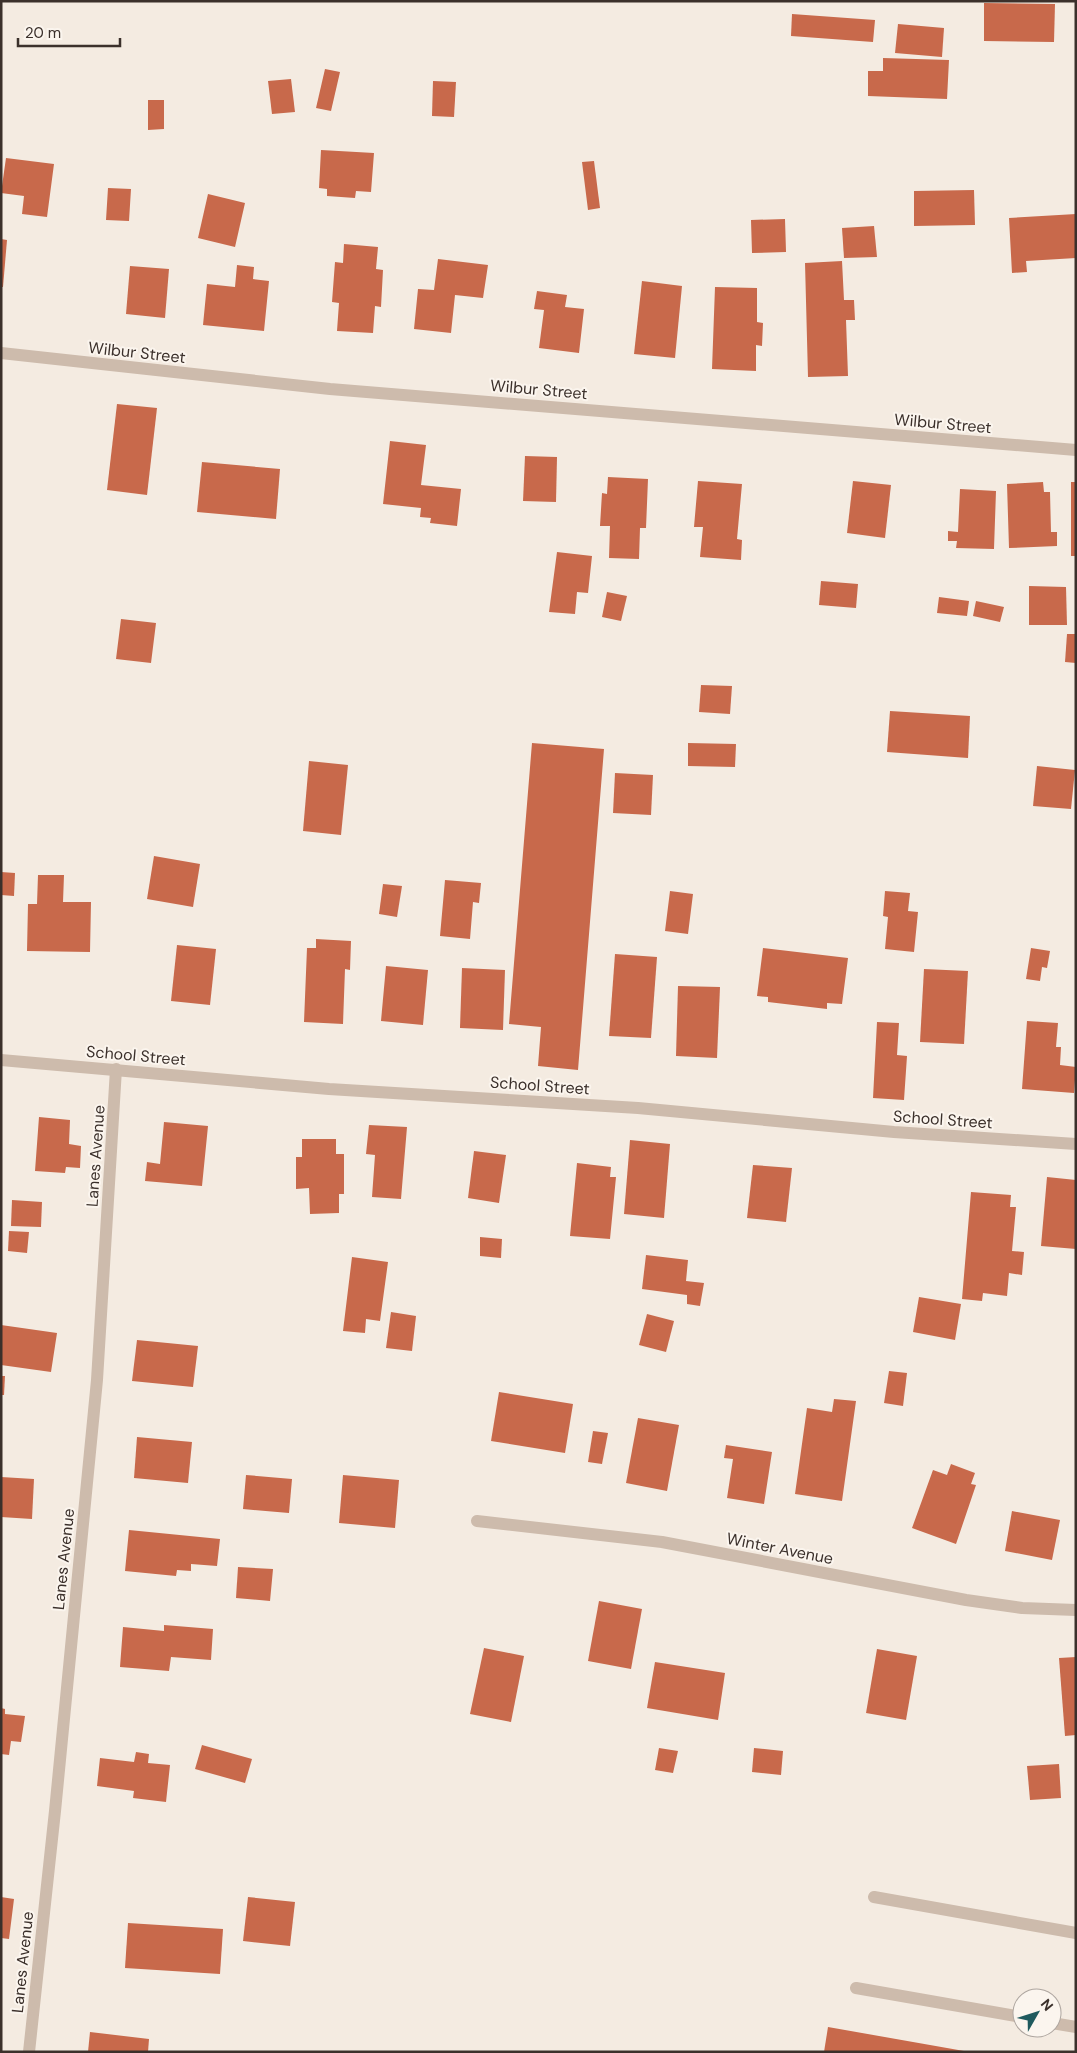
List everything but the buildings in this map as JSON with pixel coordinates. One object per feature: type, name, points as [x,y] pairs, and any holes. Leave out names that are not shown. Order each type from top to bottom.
[{"type":"street","name":"Wilbur Street","points":[[1,354],[330,388],[1076,450]]},
{"type":"street","name":"School Street","points":[[1,1060],[329,1089],[638,1108],[894,1132],[1076,1144]]},
{"type":"street","name":"Lanes Avenue","points":[[29,2052],[56,1802],[96,1389],[116,1069]]},
{"type":"street","name":"Winter Avenue","points":[[477,1521],[662,1542],[976,1602],[1031,1609],[1076,1610]]},
{"type":"street","points":[[874,1897],[1076,1933]]},
{"type":"street","points":[[856,1988],[1012,2015]]},
{"type":"street","points":[[1062,2025],[1076,2027]]}]
